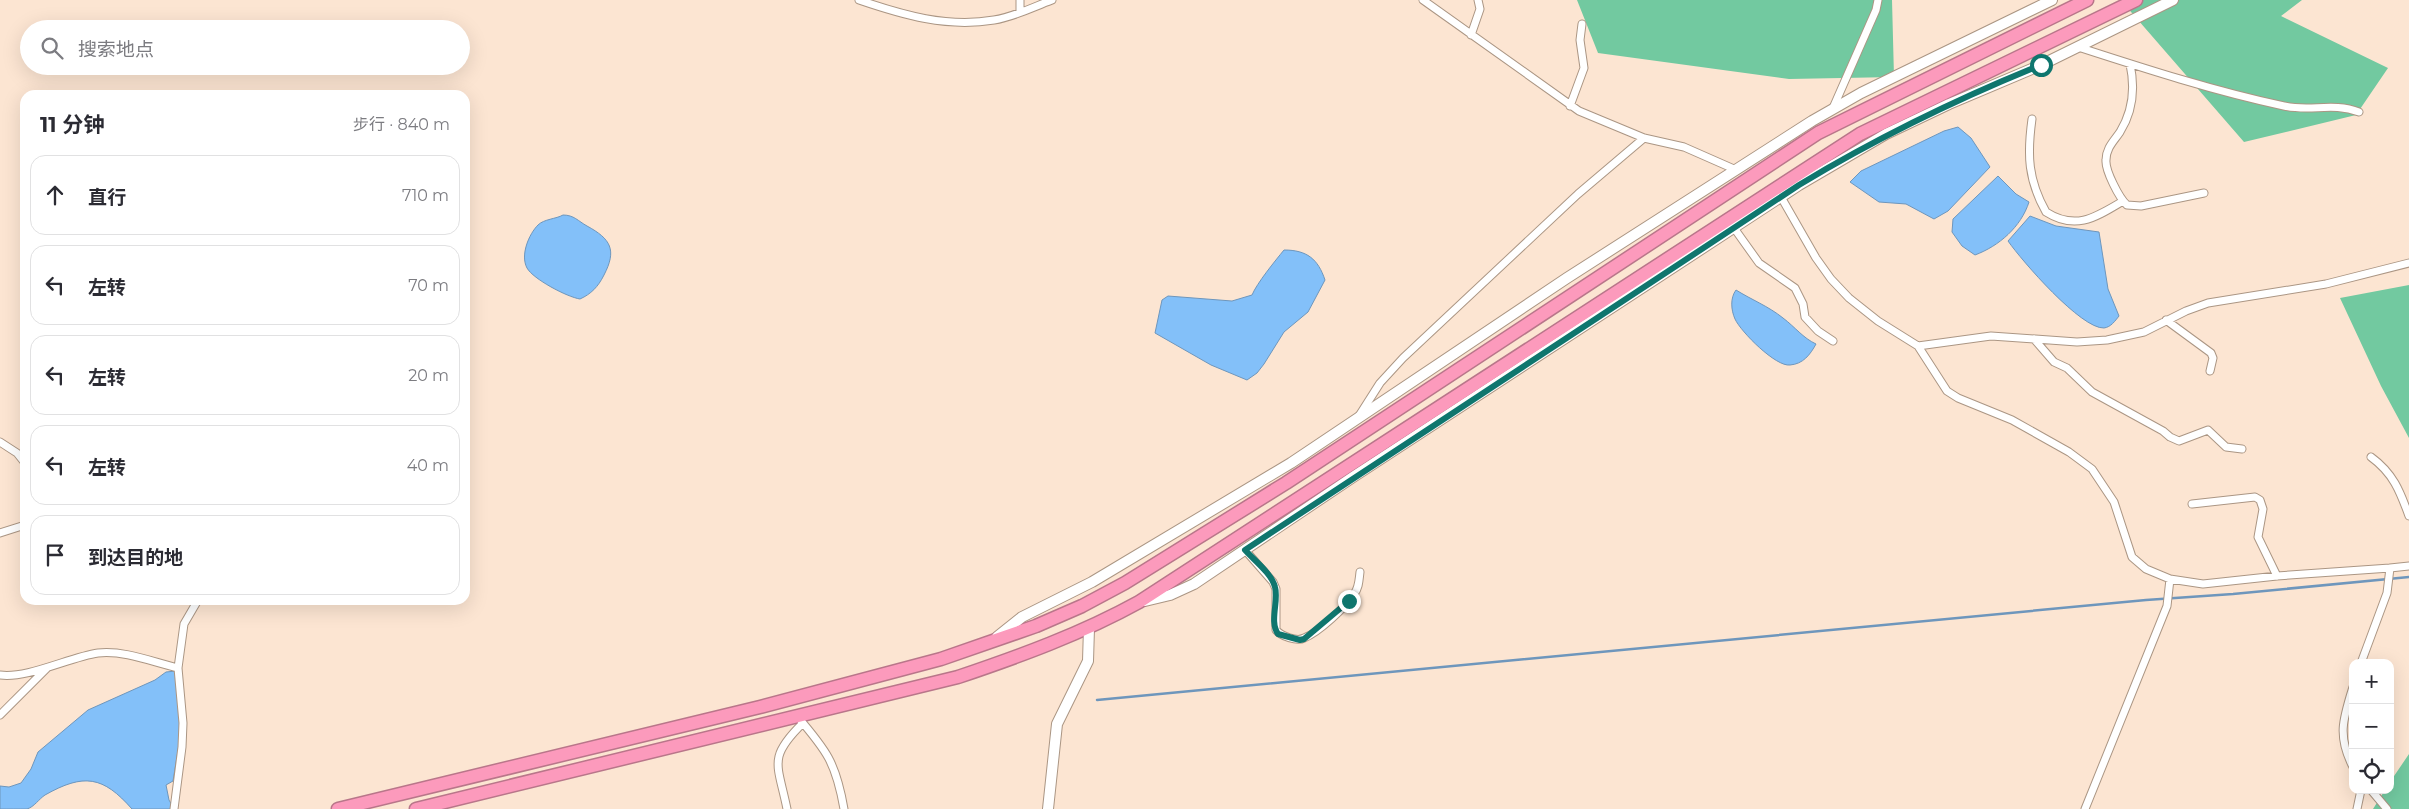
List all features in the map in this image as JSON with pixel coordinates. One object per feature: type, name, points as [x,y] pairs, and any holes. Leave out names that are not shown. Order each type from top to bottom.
[{"type":"highway","points":[[338,809],[760,707],[941,659],[990,643],[1059,616],[1125,583],[1286,483],[1818,134],[2086,0]]},
{"type":"highway","points":[[416,809],[800,719],[958,677],[1029,653],[1089,628],[1139,602],[1860,134],[2136,0]]},
{"type":"street","points":[[859,0],[897,13],[936,22],[963,23],[995,20],[1052,0]]},
{"type":"street","points":[[1020,0],[1020,12]]},
{"type":"street","points":[[1423,0],[1512,62],[1570,106],[1644,138],[1684,147],[1734,169]]},
{"type":"street","points":[[1471,35],[1480,9],[1478,0]]},
{"type":"street","points":[[1833,109],[1876,10],[1878,0]]},
{"type":"street","points":[[990,643],[1022,617],[1074,592],[1291,463],[1734,169],[1833,109],[1860,93],[2052,0]]},
{"type":"street","points":[[1139,602],[1182,590],[1852,152],[1886,134],[2078,47],[2173,0]]},
{"type":"street","points":[[1570,106],[1584,68],[1580,40],[1582,24]]},
{"type":"street","points":[[2078,47],[2130,64],[2286,107],[2339,106],[2359,112]]},
{"type":"street","points":[[2130,64],[2134,86],[2131,102],[2121,131],[2108,148],[2105,160],[2123,201],[2127,205],[2141,206],[2204,193]]},
{"type":"street","points":[[2032,118],[2028,150],[2030,173],[2046,212],[2066,222],[2078,221],[2095,217],[2123,201]]},
{"type":"street","points":[[1358,418],[1380,383],[1403,358],[1578,194],[1644,138]]},
{"type":"street","points":[[1781,198],[1831,280],[1878,321],[1918,346],[1947,391],[1958,398],[2012,420],[2069,452],[2092,469],[2114,502],[2132,557],[2146,569],[2170,579],[2203,584],[2277,576],[2390,571],[2409,566]]},
{"type":"street","points":[[1734,228],[1759,263],[1795,288],[1803,304],[1805,317],[1818,331],[1832,341]]},
{"type":"street","points":[[1918,346],[1991,336],[2077,342],[2107,340],[2144,332],[2166,320],[2208,303],[2326,284],[2409,263]]},
{"type":"street","points":[[2166,320],[2211,353],[2213,358],[2210,371]]},
{"type":"street","points":[[2034,339],[2054,362],[2067,368],[2092,392],[2163,431],[2170,437],[2179,441],[2208,430],[2226,447],[2242,450]]},
{"type":"street","points":[[0,442],[20,457]]},
{"type":"street","points":[[2371,457],[2394,478],[2409,516]]},
{"type":"street","points":[[2192,504],[2255,497],[2260,500],[2262,509],[2258,537],[2277,576]]},
{"type":"street","points":[[0,533],[20,527]]},
{"type":"street","points":[[1245,550],[1274,582],[1276,589],[1276,630],[1282,636],[1300,640],[1309,636],[1349,601],[1358,587],[1360,572]]},
{"type":"street","points":[[2362,659],[2389,587],[2390,571]]},
{"type":"street","points":[[2084,809],[2167,606],[2170,579]]},
{"type":"street","points":[[174,809],[182,747],[183,723],[178,668],[184,624],[195,605]]},
{"type":"street","points":[[1048,809],[1057,724],[1088,661],[1089,628]]},
{"type":"street","points":[[0,674],[47,668],[87,655],[113,653],[178,668]]},
{"type":"street","points":[[0,715],[47,668]]},
{"type":"street","points":[[2349,704],[2342,736],[2345,751],[2349,758]]},
{"type":"street","points":[[787,809],[777,759],[780,748],[800,719],[824,747],[835,769],[844,809]]},
{"type":"street","points":[[2356,809],[2360,794]]},
{"type":"street","points":[[2374,794],[2387,809]]},
{"type":"green space","points":[[1577,0],[1892,0],[1894,77],[1789,79],[1598,53]]},
{"type":"green space","points":[[2138,0],[2302,0],[2281,16],[2388,68],[2356,115],[2244,142],[2125,5]]},
{"type":"green space","points":[[2409,285],[2409,438],[2381,386],[2340,298]]},
{"type":"green space","points":[[2409,754],[2409,809],[2373,809],[2382,794],[2394,794],[2394,776]]},
{"type":"water","points":[[1958,127],[1971,138],[1990,167],[1948,211],[1934,219],[1906,204],[1879,202],[1850,182],[1861,171],[1944,131]]},
{"type":"water","points":[[1998,176],[2016,194],[2029,202],[2021,220],[2008,235],[2001,241],[1975,255],[1962,246],[1952,232],[1953,219]]},
{"type":"water","points":[[563,215],[573,217],[602,236],[611,252],[608,266],[599,283],[594,290],[580,299],[567,295],[543,282],[530,272],[525,263],[526,245],[538,225],[543,221]]},
{"type":"water","points":[[2030,216],[2056,226],[2099,232],[2108,289],[2119,316],[2111,325],[2104,328],[2081,318],[2038,278],[2008,241]]},
{"type":"water","points":[[1284,250],[1292,250],[1310,257],[1319,266],[1325,280],[1308,312],[1284,332],[1264,364],[1257,373],[1247,380],[1211,365],[1155,333],[1162,300],[1168,296],[1232,301],[1252,295],[1262,278]]},
{"type":"water","points":[[1736,290],[1777,314],[1807,339],[1816,344],[1809,355],[1799,363],[1790,365],[1776,360],[1760,348],[1744,332],[1735,319],[1732,304]]},
{"type":"water","points":[[176,671],[182,726],[173,781],[166,785],[169,800],[174,809],[132,809],[122,798],[102,784],[82,781],[71,783],[45,795],[27,809],[0,809],[0,786],[9,787],[21,783],[31,769],[38,752],[88,710],[155,680],[166,672]]},
{"type":"waterway","points":[[1097,700],[2146,600],[2233,594],[2409,577]]},
{"type":"route","points":[[1349,601],[1304,639],[1300,640],[1282,636],[1276,630],[1276,589],[1274,582],[1245,550],[1642,287],[1852,152],[1949,104],[2041,65]]}]
